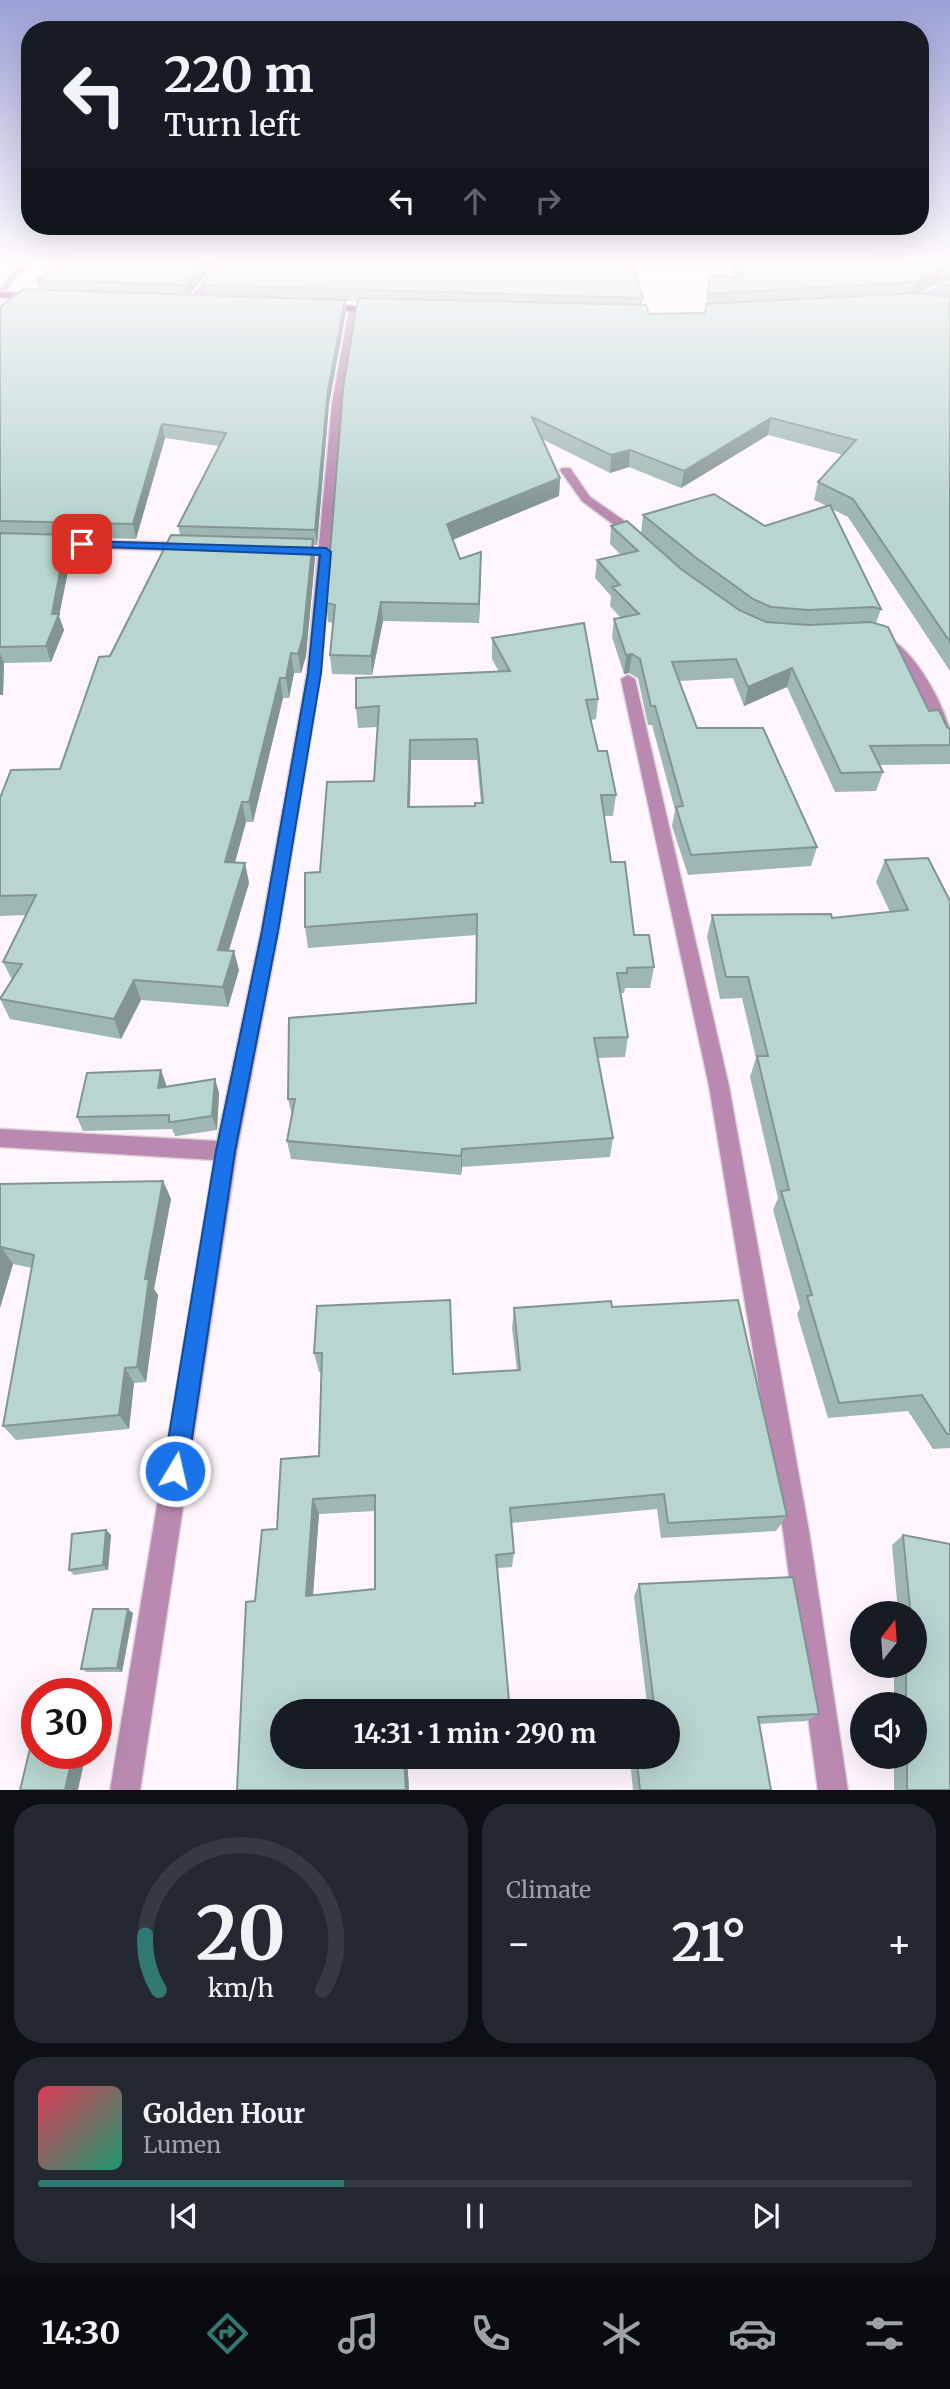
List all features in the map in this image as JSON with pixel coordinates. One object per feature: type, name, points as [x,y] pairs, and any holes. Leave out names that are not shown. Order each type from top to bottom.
[{"type":"street","points":[[125,1790],[226,1151],[270,931],[314,673],[319,551],[347,344]]},
{"type":"street","points":[[566,470],[586,499],[622,525],[642,547]]},
{"type":"street","points":[[0,542],[204,548]]},
{"type":"street","points":[[867,634],[892,642],[908,660],[950,746]]},
{"type":"street","points":[[628,679],[719,1086],[796,1531],[833,1790]]},
{"type":"street","points":[[0,1138],[226,1151]]},
{"type":"building","points":[[0,344],[337,344],[328,390],[315,530],[178,526],[226,433],[162,424],[133,524],[0,521]]},
{"type":"building","points":[[350,344],[950,344],[950,642],[853,499],[818,482],[856,440],[771,418],[684,471],[630,450],[611,455],[532,417],[560,478],[447,524],[460,559],[481,552],[479,604],[381,602],[371,656],[330,655],[335,605],[326,603],[343,388]]},
{"type":"building","points":[[714,494],[765,526],[830,505],[881,609],[873,607],[809,610],[771,607],[753,599],[643,515]]},
{"type":"building","points":[[627,521],[681,569],[739,610],[766,622],[809,625],[871,622],[888,627],[929,711],[939,710],[950,729],[950,745],[870,746],[883,772],[841,773],[792,668],[748,687],[736,659],[672,662],[697,728],[763,728],[817,847],[691,855],[676,807],[683,806],[655,706],[651,706],[640,659],[632,654],[626,655],[614,619],[639,614],[612,587],[620,585],[597,560],[638,551],[611,526]]},
{"type":"building","points":[[0,533],[67,535],[52,614],[59,614],[46,646],[0,647]]},
{"type":"building","points":[[171,535],[313,539],[303,637],[298,654],[291,653],[286,678],[280,678],[249,802],[242,802],[225,862],[245,863],[218,950],[234,951],[223,987],[134,980],[114,1019],[0,999],[22,964],[3,962],[36,895],[0,896],[0,798],[11,770],[60,769],[99,657],[110,656]]},
{"type":"building","points":[[584,623],[598,699],[586,700],[598,751],[607,751],[616,795],[601,795],[611,862],[625,862],[634,935],[649,935],[654,967],[627,968],[627,973],[617,973],[628,1037],[594,1038],[613,1138],[462,1149],[461,1156],[287,1141],[295,1099],[288,1099],[289,1018],[476,1003],[477,914],[305,927],[305,873],[320,872],[327,782],[374,781],[379,706],[356,708],[356,678],[510,671],[492,638]],"holes":[[[477,739],[483,803],[475,803],[475,806],[408,807],[410,740]]]},
{"type":"building","points":[[928,858],[950,901],[950,1434],[947,1434],[922,1395],[839,1403],[807,1296],[812,1295],[781,1191],[789,1190],[757,1056],[768,1056],[748,977],[726,977],[712,915],[831,914],[832,918],[908,910],[885,860]]},
{"type":"building","points":[[161,1070],[158,1088],[215,1079],[212,1116],[172,1122],[169,1122],[169,1115],[77,1117],[87,1073]]},
{"type":"building","points":[[163,1181],[145,1279],[149,1279],[137,1367],[125,1368],[119,1415],[3,1426],[34,1255],[1,1247],[0,1249],[0,1184]]},
{"type":"building","points":[[450,1300],[453,1374],[520,1370],[514,1308],[611,1301],[612,1307],[738,1300],[787,1516],[668,1523],[664,1494],[510,1508],[514,1553],[496,1555],[509,1699],[270,1699],[270,1769],[405,1769],[406,1790],[237,1790],[246,1602],[255,1601],[262,1530],[277,1529],[281,1459],[319,1456],[322,1353],[314,1353],[317,1306]],"holes":[[[375,1495],[375,1589],[306,1596],[313,1499]]]},
{"type":"building","points":[[106,1530],[103,1565],[69,1570],[72,1534]]},
{"type":"building","points":[[903,1535],[950,1544],[950,1790],[907,1790],[907,1769],[927,1769],[927,1692],[906,1692],[906,1678],[928,1678],[928,1601],[909,1601]]},
{"type":"building","points":[[793,1577],[819,1714],[758,1717],[771,1790],[640,1790],[638,1769],[680,1769],[680,1699],[653,1699],[639,1584]]},
{"type":"building","points":[[93,1609],[128,1609],[117,1668],[81,1669]]},
{"type":"building","points":[[25,1769],[70,1769],[65,1790],[20,1790]]},
{"type":"route","points":[[82,544],[326,552],[314,673],[270,931],[226,1151],[175,1471]]}]
